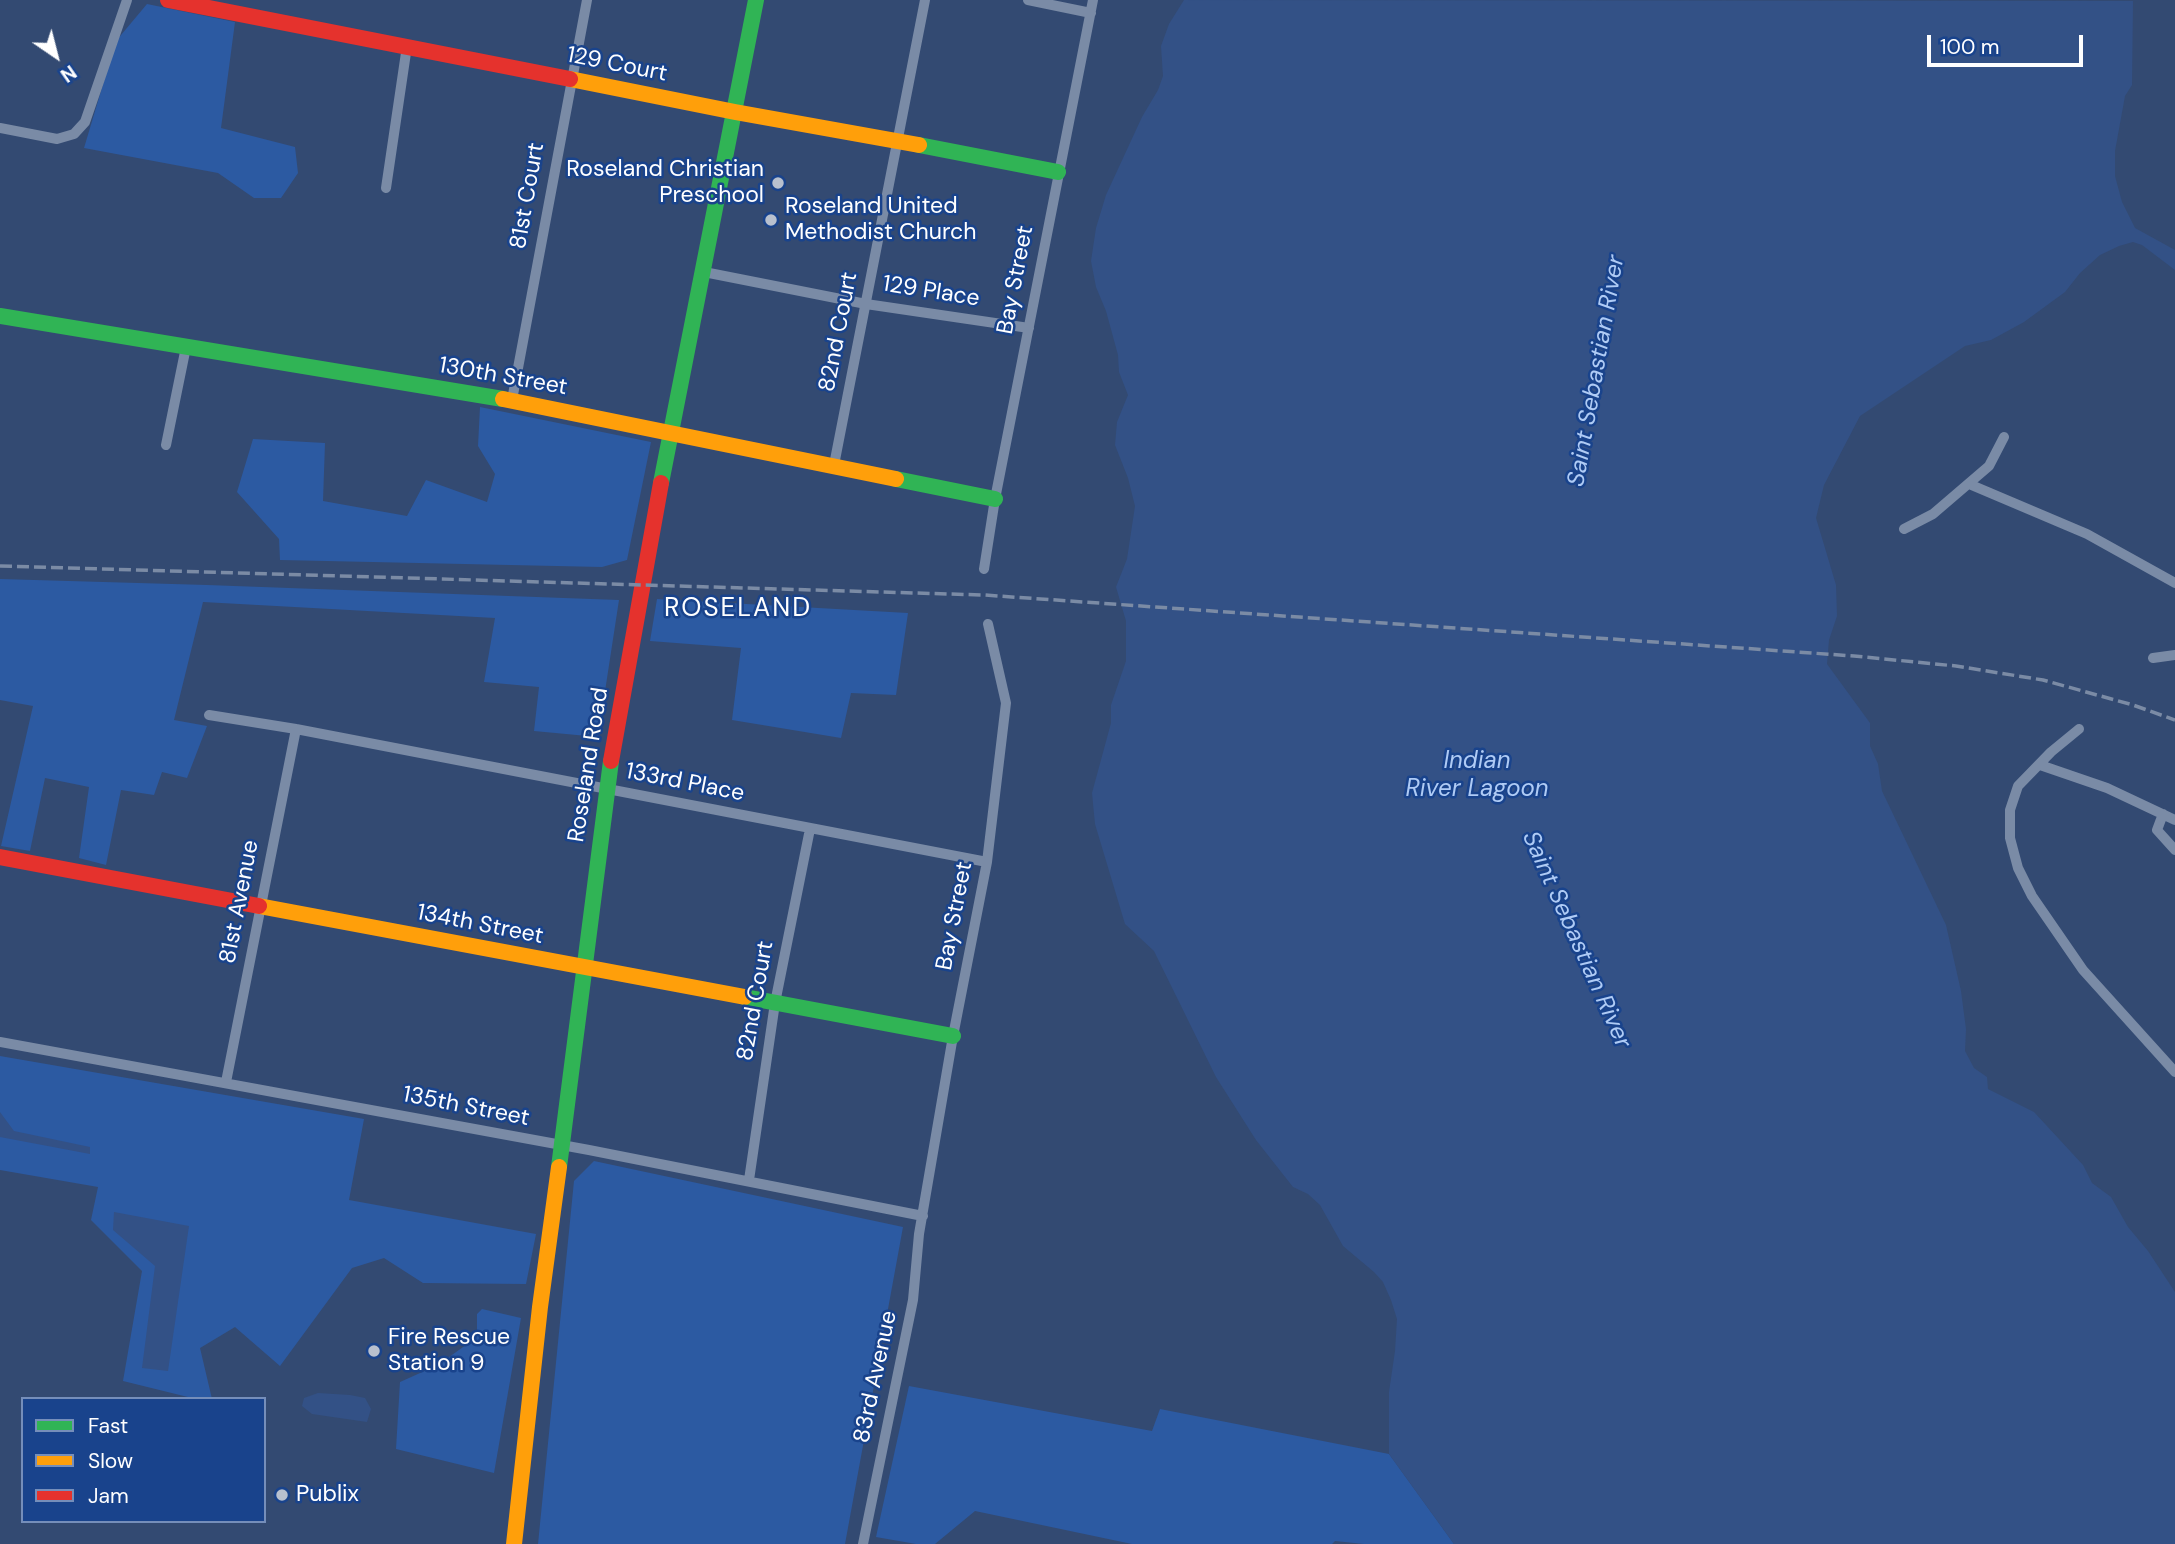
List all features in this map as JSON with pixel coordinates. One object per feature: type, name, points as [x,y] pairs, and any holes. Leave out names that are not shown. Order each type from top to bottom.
[{"type":"street","points":[[0,128],[57,139],[74,134],[85,122],[127,0]]},
{"type":"street","name":"129 Court","points":[[168,0],[734,112],[896,139],[1058,172]]},
{"type":"street","name":"81st Court","points":[[512,400],[587,0]]},
{"type":"street","name":"Roseland Road","points":[[514,1544],[540,1307],[586,968],[606,788],[670,433],[756,0]]},
{"type":"street","name":"82nd Court","points":[[834,465],[925,0]]},
{"type":"street","points":[[1028,0],[1091,13]]},
{"type":"street","name":"Bay Street","points":[[984,569],[995,499],[1093,0]]},
{"type":"street","points":[[386,188],[407,46]]},
{"type":"street","name":"129 Place","points":[[704,272],[866,304],[1029,328]]},
{"type":"street","name":"130th Street","points":[[0,316],[512,400],[995,499]]},
{"type":"street","points":[[166,444],[186,347]]},
{"type":"street","points":[[1904,529],[1933,514],[1989,466],[2004,437]]},
{"type":"street","points":[[1969,484],[2087,534],[2175,583]]},
{"type":"street","name":"Bay Street","points":[[923,1216],[953,1036],[987,862],[1006,703],[988,624]]},
{"type":"street","points":[[2153,658],[2175,655]]},
{"type":"street","name":"133rd Place","points":[[209,715],[296,729],[987,862]]},
{"type":"street","name":"81st Avenue","points":[[226,1082],[296,729]]},
{"type":"street","points":[[2079,729],[2051,752],[2018,786],[2010,810],[2010,838],[2018,868],[2039,906],[2083,970],[2175,1072]]},
{"type":"street","points":[[2040,765],[2107,788],[2175,820]]},
{"type":"street","points":[[2162,814],[2157,830],[2175,850]]},
{"type":"street","name":"82nd Court","points":[[750,1180],[775,1003],[810,829]]},
{"type":"street","name":"134th Street","points":[[0,857],[953,1036]]},
{"type":"street","name":"135th Street","points":[[0,1042],[750,1180],[923,1216]]},
{"type":"street","name":"83rd Avenue","points":[[863,1544],[913,1300],[923,1216]]},
{"type":"shaded area","points":[[147,4],[235,22],[221,128],[295,147],[298,173],[281,198],[254,198],[218,173],[84,148],[116,41]]},
{"type":"shaded area","points":[[480,407],[651,442],[627,560],[602,567],[280,560],[279,539],[237,492],[253,439],[325,443],[323,501],[407,516],[426,480],[487,502],[495,474],[478,446]]},
{"type":"shaded area","points":[[0,579],[619,600],[598,737],[534,731],[539,687],[484,682],[495,618],[203,602],[174,720],[207,726],[187,778],[162,772],[154,795],[121,790],[106,865],[79,858],[89,787],[45,778],[30,851],[1,846],[33,706],[0,700]]},
{"type":"shaded area","points":[[657,599],[908,613],[896,695],[851,693],[841,738],[732,720],[741,648],[650,641]]},
{"type":"shaded area","points":[[0,1056],[364,1119],[349,1200],[536,1234],[526,1284],[423,1283],[384,1258],[352,1268],[280,1366],[235,1327],[200,1348],[212,1397],[188,1397],[123,1381],[142,1271],[91,1220],[98,1187],[0,1170]]},
{"type":"shaded area","points":[[594,1161],[903,1227],[845,1544],[538,1544],[574,1181]]},
{"type":"shaded area","points":[[482,1309],[521,1318],[494,1473],[396,1449],[400,1382],[438,1365],[477,1337],[477,1314]]},
{"type":"shaded area","points":[[909,1386],[1152,1431],[1160,1409],[1389,1454],[1454,1544],[1364,1544],[1335,1541],[1332,1544],[1132,1544],[975,1511],[935,1544],[916,1544],[876,1537]]},
{"type":"water","name":"Indian River Lagoon","points":[[1184,0],[2133,1],[2132,85],[2125,96],[2115,151],[2115,176],[2122,202],[2135,228],[2175,250],[2175,270],[2142,245],[2133,242],[2119,246],[2100,255],[2080,273],[2065,292],[2024,322],[1991,340],[1965,346],[1860,416],[1824,485],[1816,518],[1836,585],[1837,616],[1829,640],[1827,664],[1870,723],[1870,746],[1878,764],[1882,791],[1946,925],[1961,991],[1966,1029],[1965,1051],[1974,1068],[1987,1077],[1988,1089],[2034,1112],[2083,1165],[2092,1183],[2111,1197],[2128,1227],[2148,1251],[2175,1292],[2175,1544],[1454,1544],[1389,1454],[1389,1392],[1397,1319],[1383,1282],[1343,1246],[1320,1205],[1308,1194],[1293,1187],[1256,1140],[1216,1077],[1154,951],[1125,924],[1095,824],[1092,793],[1111,723],[1111,705],[1126,661],[1126,621],[1116,587],[1127,559],[1135,506],[1115,445],[1117,422],[1128,395],[1119,372],[1118,355],[1106,311],[1096,287],[1091,261],[1096,228],[1106,195],[1142,117],[1158,90],[1163,76],[1161,46],[1169,24]]},
{"type":"water","points":[[0,1112],[14,1131],[90,1147],[90,1154],[0,1137]]},
{"type":"water","points":[[114,1212],[189,1226],[168,1371],[142,1368],[155,1266],[113,1230]]},
{"type":"water","points":[[318,1393],[365,1398],[371,1409],[367,1422],[312,1414],[302,1406],[304,1398]]},
{"type":"railway","points":[[0,566],[984,595],[1854,656],[1956,666],[2043,680],[2133,705],[2175,720]]},
{"type":"traffic: fast","points":[[661,483],[756,0]]},
{"type":"traffic: fast","points":[[919,145],[1058,172]]},
{"type":"traffic: fast","points":[[0,316],[503,399]]},
{"type":"traffic: fast","points":[[896,479],[995,499]]},
{"type":"traffic: fast","points":[[559,1167],[611,761]]},
{"type":"traffic: fast","points":[[745,997],[953,1036]]},
{"type":"traffic: slow","points":[[570,79],[919,145]]},
{"type":"traffic: slow","points":[[503,399],[896,479]]},
{"type":"traffic: slow","points":[[259,906],[745,997]]},
{"type":"traffic: slow","points":[[514,1544],[540,1307],[559,1167]]},
{"type":"traffic: jam","points":[[168,0],[570,79]]},
{"type":"traffic: jam","points":[[611,761],[661,483]]},
{"type":"traffic: jam","points":[[0,857],[259,906]]},
{"type":"place","name":"Roseland Christian Preschool","points":[[778,183]]},
{"type":"place","name":"Roseland United Methodist Church","points":[[771,220]]},
{"type":"place","name":"Fire Rescue Station 9","points":[[374,1351]]},
{"type":"place","name":"Publix","points":[[282,1495]]},
{"type":"district","name":"ROSELAND","points":[[738,609]]},
{"type":"water label","name":"Saint Sebastian River","points":[[1597,371]]},
{"type":"water label","name":"Saint Sebastian River","points":[[1576,940]]}]
